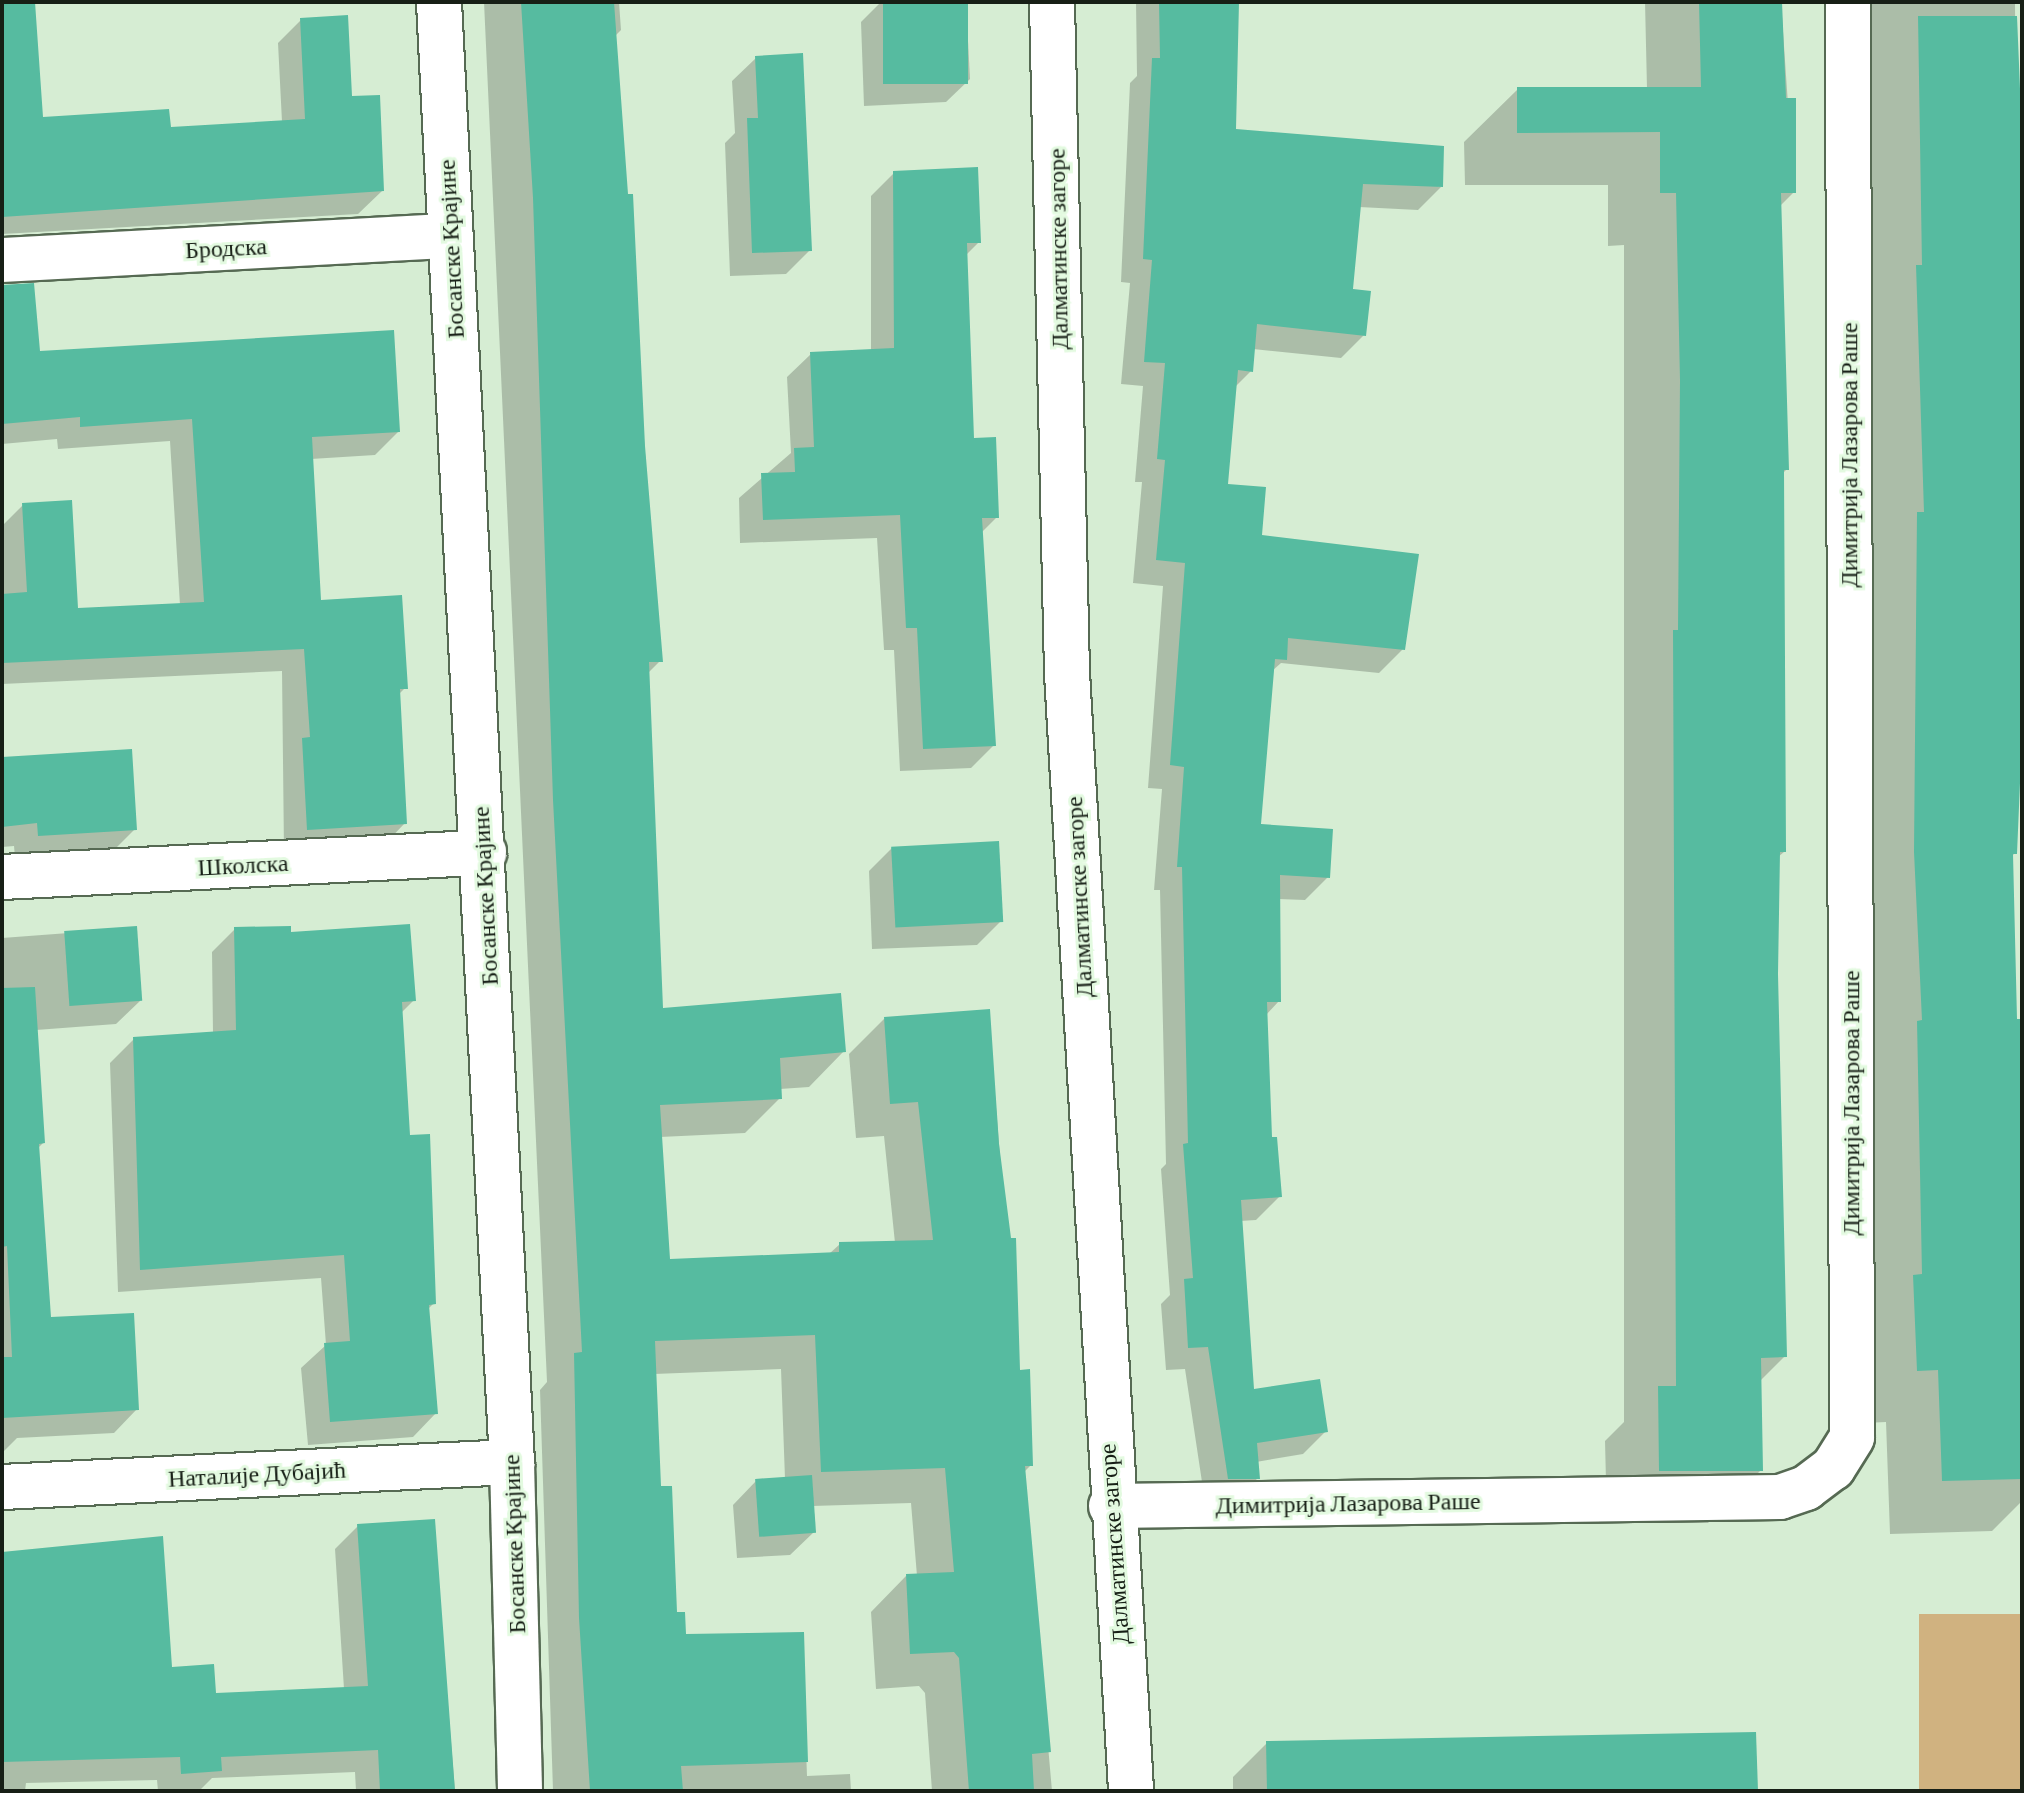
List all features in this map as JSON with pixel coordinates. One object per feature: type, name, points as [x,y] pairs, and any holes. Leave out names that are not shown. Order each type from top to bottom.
[{"type":"street","name":"Босанске Крајине","points":[[439,2],[484,853],[512,1462],[520,1791]]},
{"type":"street","name":"Далматинске загоре","points":[[1052,2],[1067,673],[1111,1506],[1131,1791]]},
{"type":"street","name":"Димитрија Лазарова Раше","points":[[1111,1506],[1780,1497],[1806,1488],[1833,1468],[1852,1437],[1848,2]]},
{"type":"street","name":"Бродска","points":[[2,260],[450,236]]},
{"type":"street","name":"Школска","points":[[2,877],[484,853]]},
{"type":"street","name":"Наталије Дубајић","points":[[2,1487],[512,1462]]},
{"type":"shaded area","points":[[1919,1614],[2022,1614],[2022,1791],[1919,1791]]},
{"type":"building","points":[[2,2],[35,2],[43,117],[169,109],[171,127],[305,119],[300,18],[348,15],[352,96],[380,95],[384,191],[2,217]]},
{"type":"building","points":[[521,2],[614,2],[628,194],[633,194],[645,446],[663,662],[649,662],[663,1008],[841,993],[846,1052],[780,1058],[782,1099],[660,1105],[670,1259],[839,1252],[839,1242],[933,1240],[918,1102],[890,1104],[884,1017],[990,1009],[999,1144],[1011,1238],[1016,1238],[1020,1370],[1030,1369],[1033,1466],[1025,1466],[1051,1752],[1032,1754],[1034,1791],[969,1791],[959,1658],[954,1652],[910,1654],[906,1574],[954,1572],[945,1468],[821,1472],[815,1335],[655,1341],[661,1486],[672,1486],[677,1612],[685,1612],[686,1634],[804,1632],[808,1762],[681,1766],[683,1791],[590,1791],[579,1618],[574,1353],[582,1352],[553,800],[533,198]]},
{"type":"building","points":[[883,2],[968,2],[968,84],[883,84]]},
{"type":"building","points":[[1159,2],[1239,2],[1236,129],[1444,146],[1443,187],[1363,184],[1353,289],[1371,291],[1366,336],[1257,324],[1253,372],[1238,370],[1228,484],[1266,487],[1262,535],[1419,554],[1405,650],[1288,638],[1287,660],[1275,659],[1261,824],[1333,829],[1330,878],[1280,875],[1281,1002],[1267,1002],[1272,1137],[1277,1137],[1282,1197],[1241,1200],[1254,1389],[1320,1379],[1328,1432],[1257,1443],[1260,1479],[1228,1479],[1208,1347],[1188,1348],[1184,1279],[1193,1278],[1183,1144],[1188,1143],[1182,867],[1177,867],[1184,767],[1170,765],[1185,563],[1156,560],[1165,460],[1157,459],[1165,363],[1144,362],[1152,260],[1143,259],[1152,58],[1160,58]]},
{"type":"building","points":[[1699,2],[1782,2],[1786,98],[1796,98],[1796,193],[1781,193],[1789,470],[1784,470],[1786,852],[1780,852],[1778,974],[1787,1357],[1761,1358],[1763,1471],[1659,1471],[1658,1386],[1676,1386],[1673,630],[1678,630],[1680,380],[1676,193],[1660,193],[1660,132],[1517,133],[1517,87],[1701,87]]},
{"type":"building","points":[[1918,16],[2017,16],[2022,137],[2022,736],[2017,854],[2013,854],[2017,1019],[2022,1019],[2022,1479],[1942,1481],[1938,1370],[1917,1371],[1913,1275],[1922,1274],[1917,1021],[1922,1020],[1914,852],[1917,512],[1924,512],[1916,265],[1922,265]]},
{"type":"building","points":[[803,53],[812,251],[752,253],[747,118],[758,118],[755,56]]},
{"type":"building","points":[[978,167],[981,243],[967,243],[974,438],[996,437],[999,518],[982,518],[996,746],[923,749],[917,628],[906,628],[900,515],[763,520],[761,473],[795,472],[794,448],[814,447],[810,352],[894,348],[893,171]]},
{"type":"building","points":[[34,283],[40,351],[394,330],[400,432],[312,437],[321,600],[402,595],[408,689],[400,689],[407,824],[307,830],[302,738],[310,737],[304,649],[2,663],[2,594],[27,592],[22,503],[72,500],[78,608],[204,602],[192,419],[80,427],[80,417],[2,424],[2,285]]},
{"type":"building","points":[[132,749],[137,830],[38,836],[37,823],[2,827],[2,757]]},
{"type":"building","points":[[999,841],[1003,922],[895,928],[891,847]]},
{"type":"building","points":[[410,924],[416,1001],[402,1002],[410,1135],[430,1134],[436,1304],[429,1305],[438,1414],[330,1422],[324,1343],[350,1341],[344,1255],[140,1270],[133,1037],[236,1030],[234,927],[291,926],[291,932]]},
{"type":"building","points":[[137,926],[142,1001],[69,1006],[64,931]]},
{"type":"building","points":[[35,987],[45,1143],[39,1144],[51,1317],[134,1313],[139,1410],[2,1418],[2,1357],[12,1357],[7,1246],[2,1247],[2,988]]},
{"type":"building","points":[[812,1475],[816,1533],[759,1537],[755,1479]]},
{"type":"building","points":[[435,1519],[455,1791],[380,1791],[378,1750],[221,1757],[222,1771],[181,1774],[180,1757],[2,1762],[2,1552],[163,1536],[172,1667],[214,1664],[216,1693],[368,1686],[357,1524]]},
{"type":"building","points":[[1756,1732],[1758,1791],[1267,1791],[1266,1741]]}]
